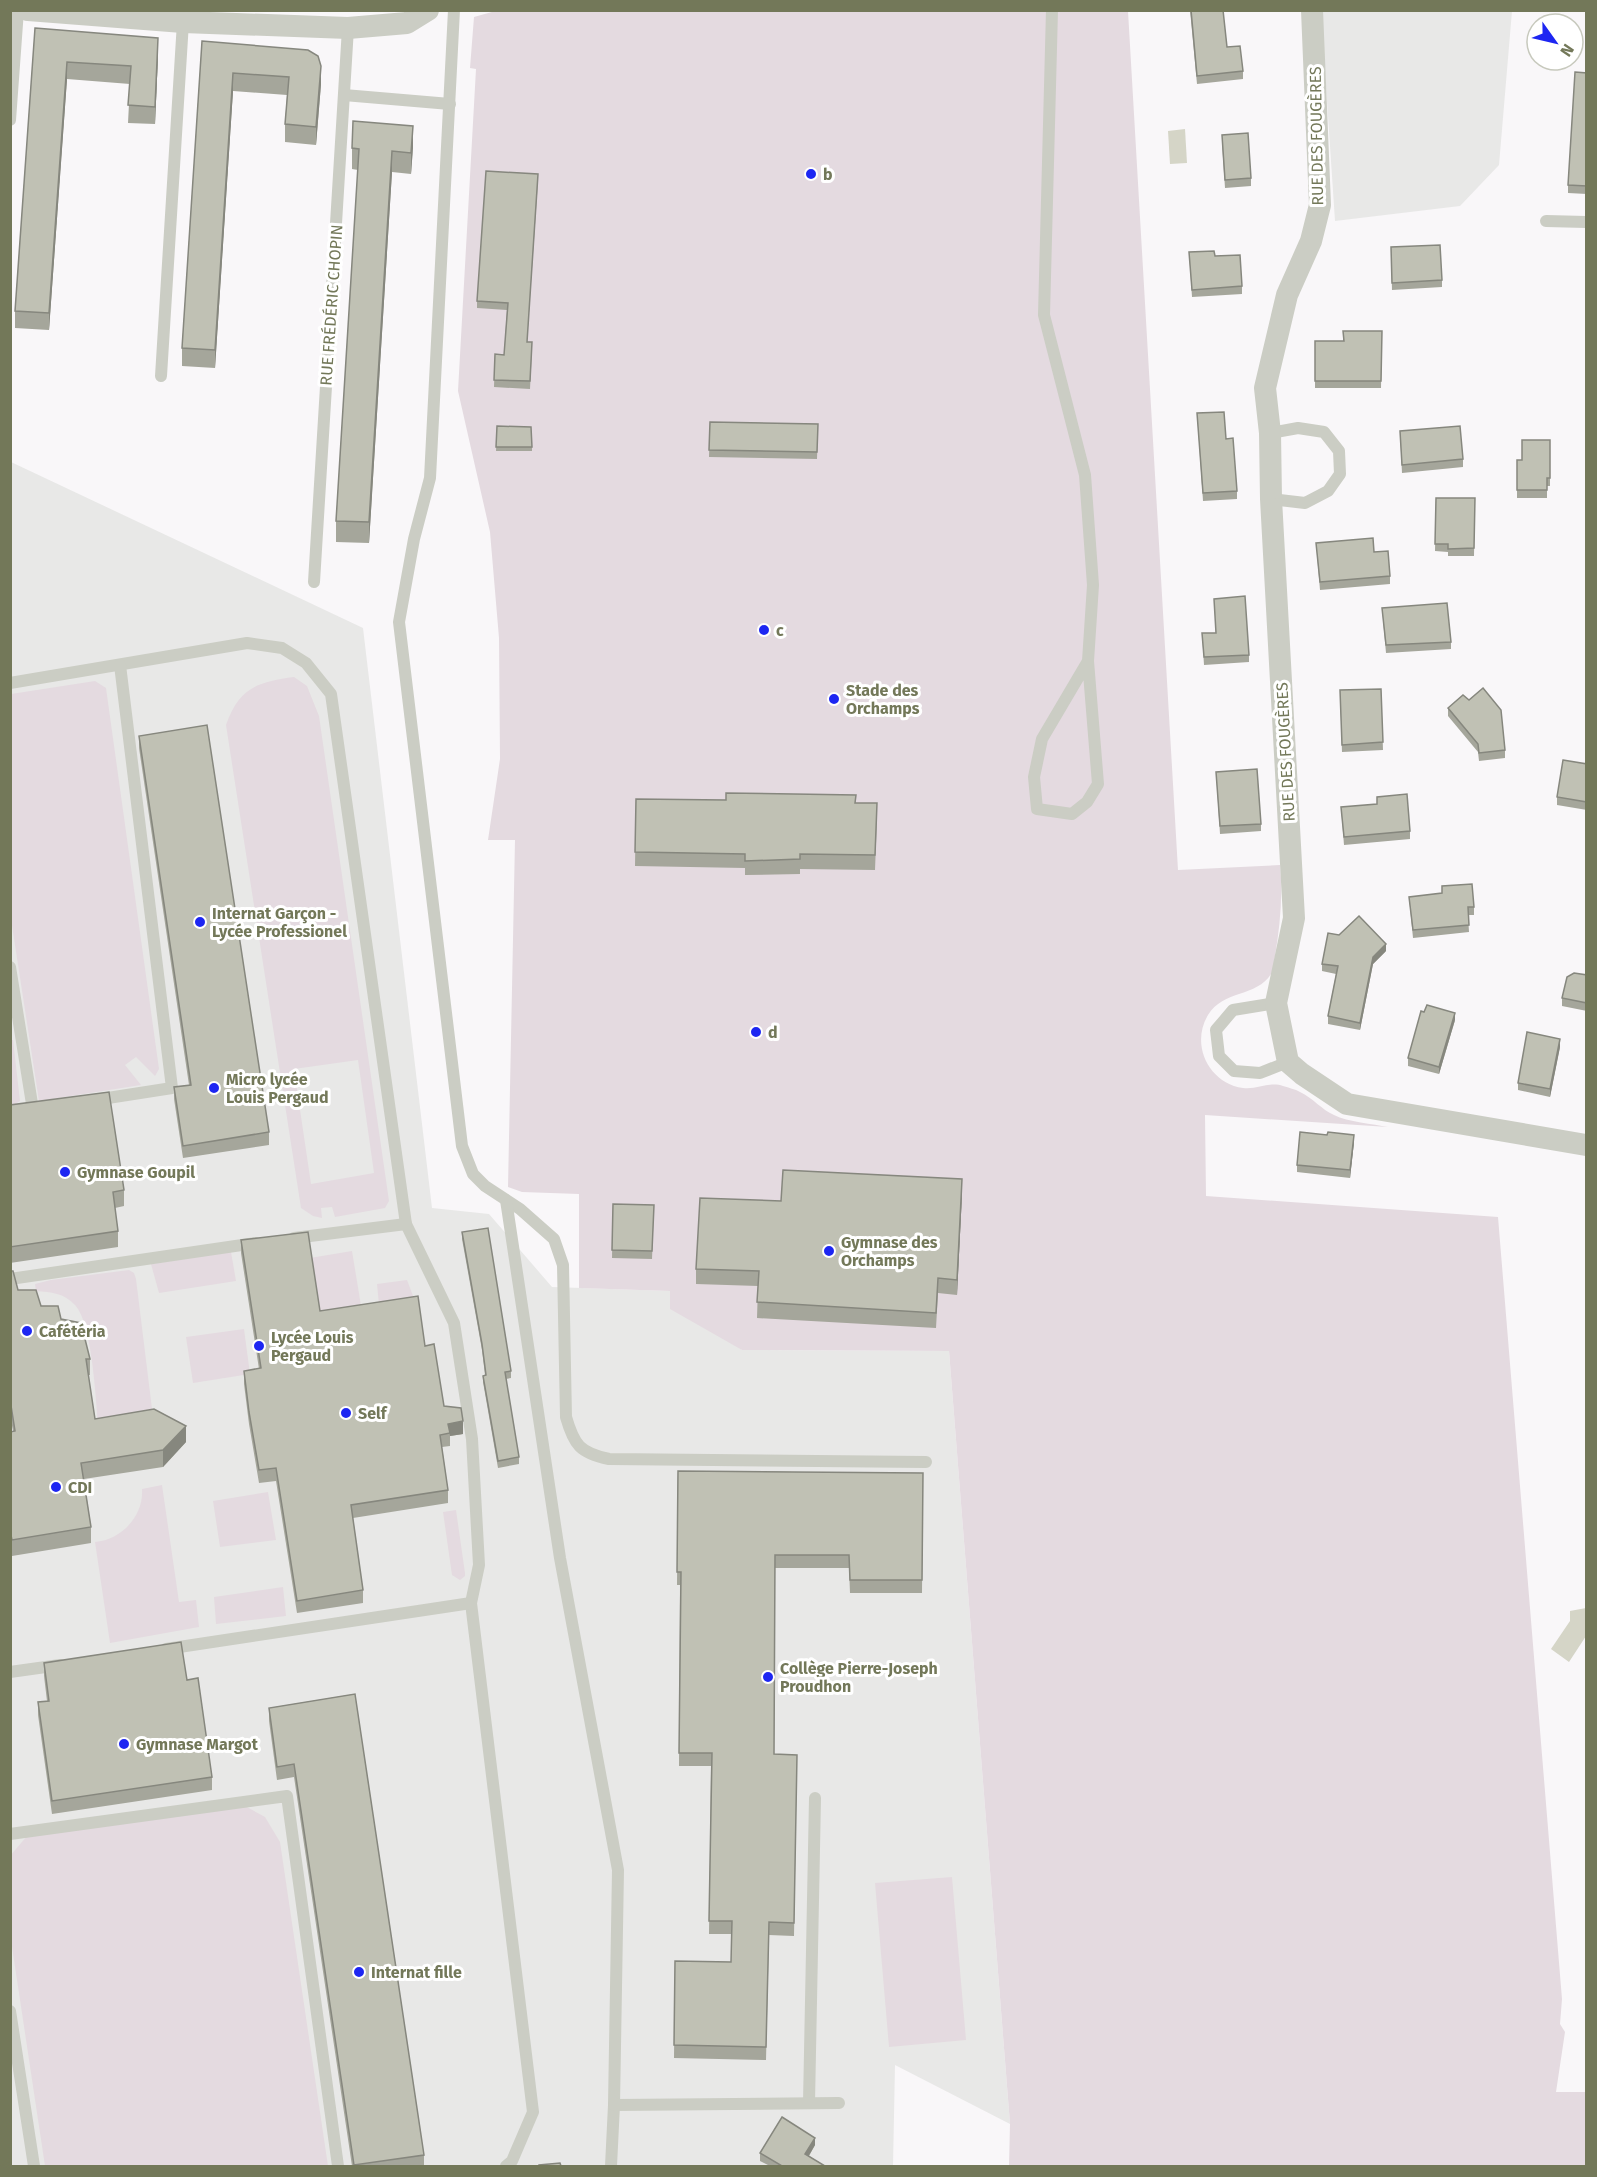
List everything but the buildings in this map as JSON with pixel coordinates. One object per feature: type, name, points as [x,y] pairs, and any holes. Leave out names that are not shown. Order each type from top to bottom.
[{"type":"street","points":[[28,10],[407,22],[428,10]]},
{"type":"street","name":"RUE DES FOUGÈRES","points":[[1288,1062],[1276,1003],[1293,918],[1271,499],[1270,433],[1265,388],[1287,294],[1311,241],[1320,205],[1312,10]]},
{"type":"street","points":[[1288,1062],[1347,1104],[1587,1145]]},
{"type":"lane","points":[[10,120],[18,10]]},
{"type":"lane","points":[[454,10],[430,478],[414,539],[399,622],[462,1146],[472,1174],[485,1186],[520,1209],[554,1239],[563,1265],[566,1418],[572,1439],[580,1449],[609,1460],[926,1462]]},
{"type":"lane","points":[[1052,10],[1044,315],[1085,475],[1093,585],[1088,661],[1098,784],[1087,802],[1072,814],[1037,809],[1034,777],[1042,739],[1088,661]]},
{"type":"lane","points":[[161,376],[184,16]]},
{"type":"lane","name":"RUE FRÉDÉRIC CHOPIN","points":[[314,582],[348,19]]},
{"type":"lane","points":[[344,95],[450,104]]},
{"type":"lane","points":[[1546,221],[1587,222]]},
{"type":"lane","points":[[1270,433],[1298,428],[1324,432],[1339,451],[1340,474],[1328,491],[1305,503],[1271,499]]},
{"type":"lane","points":[[10,683],[247,643],[282,648],[306,663],[331,694],[406,1224],[454,1323],[472,1439],[479,1565],[471,1603],[533,2112],[512,2161],[506,2166]]},
{"type":"lane","points":[[80,1103],[172,1088],[120,665]]},
{"type":"lane","points":[[10,967],[33,1110]]},
{"type":"lane","points":[[1276,1003],[1233,1010],[1216,1030],[1220,1056],[1234,1071],[1260,1073],[1288,1062]]},
{"type":"lane","points":[[506,1200],[560,1558],[618,1870],[611,2166]]},
{"type":"lane","points":[[10,1279],[276,1240],[406,1224]]},
{"type":"lane","points":[[151,1651],[471,1603]]},
{"type":"lane","points":[[10,1672],[71,1663]]},
{"type":"lane","points":[[10,1834],[287,1796],[338,2166]]},
{"type":"lane","points":[[809,2103],[815,1798]]},
{"type":"lane","points":[[10,2011],[34,2166]]},
{"type":"lane","points":[[614,2105],[839,2103]]},
{"type":"shaded area","name":"Stade des Orchamps","points":[[499,10],[1128,11],[1178,870],[1280,865],[1281,877],[1280,922],[1272,972],[1257,987],[1222,1001],[1214,1007],[1203,1027],[1202,1050],[1212,1071],[1231,1085],[1243,1088],[1273,1084],[1283,1086],[1296,1090],[1325,1110],[1340,1117],[1388,1127],[1205,1115],[1206,1196],[1498,1217],[1562,1999],[1560,2024],[1565,2032],[1556,2092],[1586,2092],[1586,2166],[1009,2166],[1010,2124],[949,1351],[742,1350],[670,1309],[670,1291],[579,1288],[579,1194],[522,1192],[508,1187],[515,840],[488,840],[500,759],[499,638],[490,532],[458,391],[476,69],[470,68],[474,17]]},
{"type":"shaded area","points":[[1321,11],[1512,11],[1499,165],[1460,206],[1335,221]]},
{"type":"shaded area","points":[[1185,129],[1187,163],[1170,164],[1168,131]]},
{"type":"shaded area","name":"Lycée Louis Pergaud","points":[[11,462],[363,628],[432,1208],[489,1214],[552,1287],[671,1291],[742,1350],[949,1351],[1010,2124],[895,2065],[893,2166],[11,2166]]},
{"type":"shaded area","points":[[294,677],[307,686],[319,716],[389,1201],[385,1208],[335,1217],[332,1207],[321,1208],[322,1218],[313,1216],[301,1208],[226,725],[237,703],[251,689],[270,681]],"holes":[[[358,1060],[374,1173],[311,1184],[294,1069]]]},
{"type":"shaded area","points":[[95,681],[106,688],[159,1069],[155,1076],[136,1057],[125,1065],[141,1085],[39,1101],[11,919],[11,694]]},
{"type":"shaded area","points":[[10,1040],[13,1040],[20,1101],[11,1107]]},
{"type":"shaded area","points":[[352,1251],[363,1318],[320,1324],[310,1258]]},
{"type":"shaded area","points":[[231,1252],[236,1281],[159,1293],[151,1264]]},
{"type":"shaded area","points":[[129,1270],[134,1273],[136,1279],[154,1425],[99,1434],[93,1366],[81,1315],[75,1305],[66,1298],[36,1291],[35,1284]]},
{"type":"shaded area","points":[[407,1280],[418,1309],[380,1315],[377,1284]]},
{"type":"shaded area","points":[[244,1329],[250,1374],[193,1383],[186,1337]]},
{"type":"shaded area","points":[[162,1485],[179,1602],[196,1600],[199,1627],[110,1643],[95,1542],[114,1537],[129,1525],[139,1508],[142,1489]]},
{"type":"shaded area","points":[[268,1492],[276,1540],[220,1547],[213,1501]]},
{"type":"shaded area","points":[[456,1510],[465,1573],[460,1580],[452,1575],[443,1512]]},
{"type":"shaded area","points":[[283,1587],[286,1616],[216,1624],[214,1597]]},
{"type":"shaded area","points":[[1586,1608],[1586,1636],[1569,1662],[1551,1649],[1570,1621],[1570,1611]]},
{"type":"shaded area","points":[[245,1806],[265,1817],[280,1842],[328,2166],[45,2166],[11,1940],[10,1856],[27,1836]]},
{"type":"shaded area","points":[[952,1877],[966,2040],[889,2047],[875,1883]]},
{"type":"place","name":"b","points":[[811,174]]},
{"type":"place","name":"c","points":[[764,630]]},
{"type":"place","name":"Stade des Orchamps","points":[[834,699]]},
{"type":"place","name":"Internat Garçon - Lycée Professionel","points":[[200,922]]},
{"type":"place","name":"d","points":[[756,1032]]},
{"type":"place","name":"Micro lycée Louis Pergaud","points":[[214,1088]]},
{"type":"place","name":"Gymnase Goupil","points":[[65,1172]]},
{"type":"place","name":"Gymnase des Orchamps","points":[[829,1251]]},
{"type":"place","name":"Cafétéria","points":[[27,1331]]},
{"type":"place","name":"Lycée Louis Pergaud","points":[[259,1346]]},
{"type":"place","name":"Self","points":[[346,1413]]},
{"type":"place","name":"CDI","points":[[56,1487]]},
{"type":"place","name":"Collège Pierre-Joseph Proudhon","points":[[768,1677]]},
{"type":"place","name":"Gymnase Margot","points":[[124,1744]]},
{"type":"place","name":"Internat fille","points":[[359,1972]]}]
